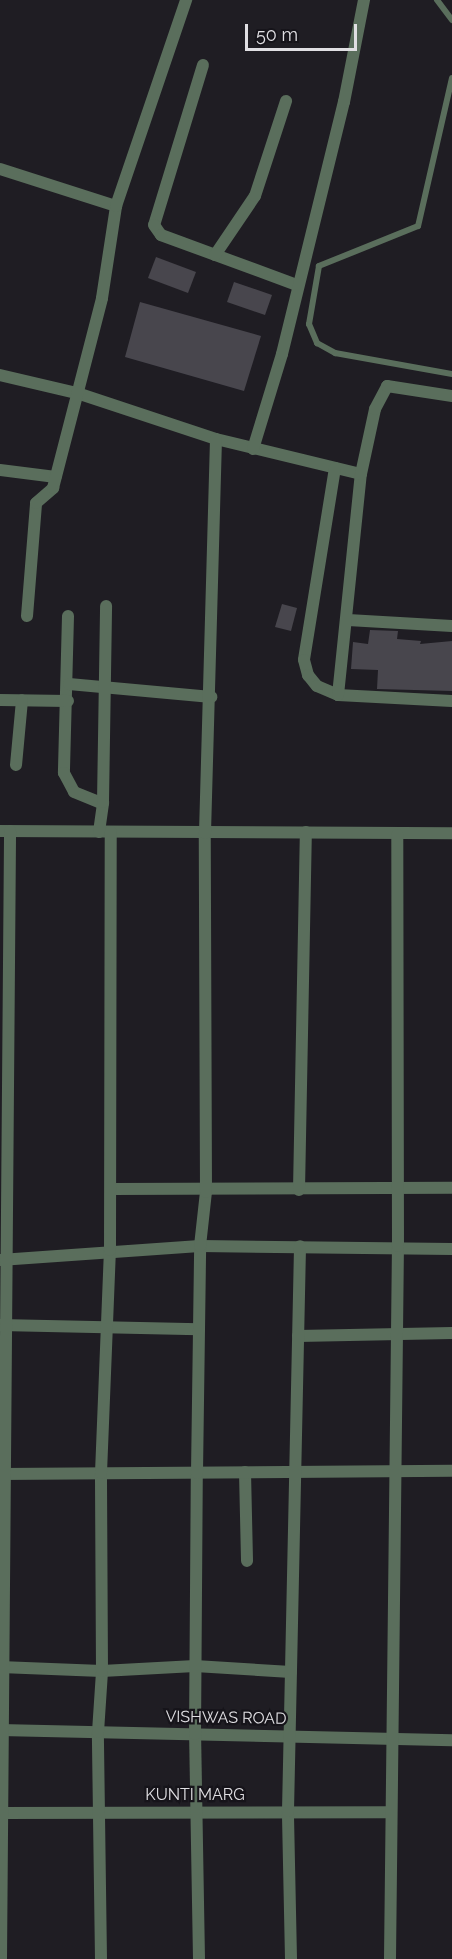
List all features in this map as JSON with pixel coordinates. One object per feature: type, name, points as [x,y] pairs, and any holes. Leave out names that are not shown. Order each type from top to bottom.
[{"type":"street","points":[[27,616],[36,503],[53,488],[102,298],[116,206],[186,0]]},
{"type":"street","points":[[253,448],[282,354],[297,285],[344,102],[364,0]]},
{"type":"street","points":[[203,65],[154,225],[161,234],[297,285]]},
{"type":"street","points":[[215,255],[255,196],[286,101]]},
{"type":"street","points":[[0,169],[116,206]]},
{"type":"street","points":[[0,375],[77,393],[216,439],[361,474]]},
{"type":"street","points":[[338,694],[348,620],[361,474],[375,409],[387,386],[452,396]]},
{"type":"street","points":[[199,1959],[195,1734],[197,1473],[200,1246],[206,1192],[205,833],[211,697],[216,439]]},
{"type":"street","points":[[334,468],[304,660],[308,675],[317,686],[338,694],[452,701]]},
{"type":"street","points":[[0,470],[56,477]]},
{"type":"street","points":[[101,1959],[101,1812],[98,1732],[102,1671],[101,1473],[111,1189],[103,804],[106,606]]},
{"type":"street","points":[[68,616],[69,684],[64,773],[67,785],[74,792],[103,804]]},
{"type":"street","points":[[348,620],[452,626]]},
{"type":"street","points":[[69,684],[105,690],[211,697]]},
{"type":"street","points":[[0,700],[68,701]]},
{"type":"street","points":[[16,765],[22,700]]},
{"type":"street","points":[[0,1959],[5,831],[452,834]]},
{"type":"street","points":[[299,1190],[306,832]]},
{"type":"street","points":[[390,1959],[393,1471],[398,1246],[397,835]]},
{"type":"street","points":[[111,1189],[206,1192],[452,1188]]},
{"type":"street","points":[[2,1260],[110,1250],[200,1246],[398,1246],[452,1249]]},
{"type":"street","points":[[291,1959],[288,1811],[300,1246]]},
{"type":"street","points":[[2,1325],[199,1329]]},
{"type":"street","points":[[298,1336],[452,1333]]},
{"type":"street","points":[[2,1474],[452,1471]]},
{"type":"street","points":[[245,1472],[247,1561]]},
{"type":"street","points":[[1,1667],[102,1671],[195,1666],[291,1672]]},
{"type":"street","name":"VISHWAS ROAD","points":[[0,1730],[452,1740]]},
{"type":"street","name":"KUNTI MARG","points":[[0,1814],[196,1811],[390,1812]]},
{"type":"lane","points":[[437,0],[452,20]]},
{"type":"lane","points":[[452,78],[418,225],[319,266],[309,324],[317,343],[335,353],[452,374]]},
{"type":"building","points":[[156,257],[196,272],[188,293],[148,278]]},
{"type":"building","points":[[234,282],[272,295],[265,315],[227,302]]},
{"type":"building","points":[[140,302],[261,336],[244,391],[125,357]]},
{"type":"building","points":[[282,604],[297,608],[291,631],[275,627]]},
{"type":"building","points":[[370,630],[398,631],[397,639],[421,641],[420,644],[452,641],[452,691],[377,689],[378,670],[351,669],[353,642],[368,644]]}]
